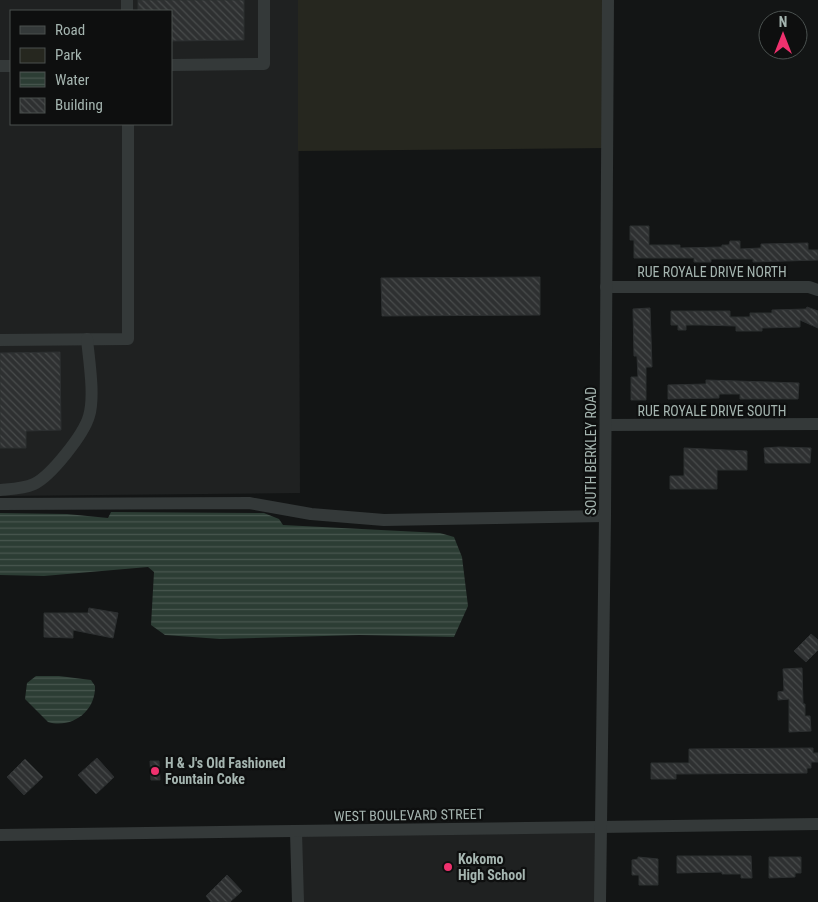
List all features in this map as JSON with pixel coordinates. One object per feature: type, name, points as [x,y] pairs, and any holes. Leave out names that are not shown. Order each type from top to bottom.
[{"type":"street","points":[[172,65],[264,64],[264,0]]},
{"type":"street","name":"SOUTH BERKLEY ROAD","points":[[600,902],[606,425],[608,0]]},
{"type":"street","points":[[0,340],[128,339],[128,125]]},
{"type":"street","name":"RUE ROYALE DRIVE NORTH","points":[[606,287],[809,287],[818,290]]},
{"type":"street","points":[[0,490],[15,489],[35,484],[48,473],[84,430],[90,415],[87,339]]},
{"type":"street","name":"RUE ROYALE DRIVE SOUTH","points":[[606,425],[818,424]]},
{"type":"street","points":[[0,504],[248,503],[311,514],[384,520],[605,516]]},
{"type":"street","name":"WEST BOULEVARD STREET","points":[[0,835],[818,824]]},
{"type":"street","points":[[296,832],[298,902]]},
{"type":"shaded area","points":[[0,0],[298,0],[300,493],[0,496]]},
{"type":"shaded area","name":"Kokomo High School","points":[[600,827],[600,902],[298,902],[296,832]]},
{"type":"green space","points":[[298,0],[608,0],[608,148],[298,151]]},
{"type":"water","points":[[111,512],[264,513],[279,519],[283,525],[440,533],[454,537],[462,557],[468,606],[454,637],[359,635],[220,639],[165,635],[151,625],[154,572],[148,567],[44,576],[0,575],[0,513],[67,514],[108,518]]},
{"type":"water","points":[[36,676],[59,676],[91,680],[95,686],[94,695],[87,710],[81,716],[66,723],[48,722],[25,699],[27,683]]},
{"type":"building","points":[[138,0],[244,0],[244,40],[172,41],[172,10],[138,10]]},
{"type":"building","points":[[630,226],[649,226],[649,245],[680,245],[680,248],[722,247],[722,245],[729,245],[730,241],[740,241],[740,249],[761,248],[761,244],[808,243],[808,250],[818,250],[818,260],[753,262],[753,259],[711,259],[711,262],[694,262],[694,258],[634,258],[634,240],[630,240]]},
{"type":"building","points":[[540,277],[540,315],[382,316],[381,278]]},
{"type":"building","points":[[807,307],[818,311],[818,328],[800,320],[800,327],[762,328],[762,331],[736,331],[736,326],[702,325],[686,325],[686,330],[678,330],[678,325],[671,325],[671,311],[730,311],[730,317],[750,317],[750,313],[772,313],[772,310],[806,309]]},
{"type":"building","points":[[650,308],[652,367],[646,367],[646,400],[631,400],[631,377],[638,377],[637,356],[634,356],[633,309]]},
{"type":"building","points":[[60,352],[61,430],[26,431],[26,448],[0,448],[0,353]]},
{"type":"building","points":[[706,380],[799,383],[798,399],[740,399],[740,394],[719,394],[719,398],[668,399],[668,385],[706,384]]},
{"type":"building","points":[[684,448],[747,451],[747,470],[717,470],[717,489],[670,489],[670,476],[684,476]]},
{"type":"building","points":[[764,448],[811,448],[810,463],[765,463]]},
{"type":"building","points":[[89,608],[118,613],[113,638],[73,630],[73,638],[44,637],[44,613],[88,613]]},
{"type":"building","points":[[811,634],[818,640],[818,650],[806,662],[794,651]]},
{"type":"building","points":[[802,668],[803,704],[805,704],[805,716],[810,716],[811,731],[789,732],[789,699],[778,700],[778,692],[784,691],[783,669]]},
{"type":"building","points":[[813,748],[813,753],[818,753],[818,762],[811,762],[811,768],[807,768],[807,773],[676,774],[676,779],[651,779],[651,763],[689,763],[689,749]]},
{"type":"building","points":[[97,758],[114,777],[96,794],[78,775]]},
{"type":"building","points":[[25,759],[43,777],[24,795],[7,777]]},
{"type":"building","name":"H & J's Old Fashioned Fountain Coke","points":[[150,761],[159,761],[160,780],[151,780]]},
{"type":"building","points":[[677,856],[751,856],[752,878],[741,878],[741,874],[722,874],[722,872],[677,873]]},
{"type":"building","points":[[638,857],[658,859],[658,885],[639,885],[639,875],[632,875],[632,860],[638,859]]},
{"type":"building","points":[[769,857],[801,857],[801,873],[795,873],[795,877],[769,878]]},
{"type":"building","points":[[227,875],[242,891],[230,902],[211,902],[206,896]]},
{"type":"place","name":"H & J's Old Fashioned Fountain Coke","points":[[155,771]]},
{"type":"place","name":"Kokomo High School","points":[[448,867]]}]
